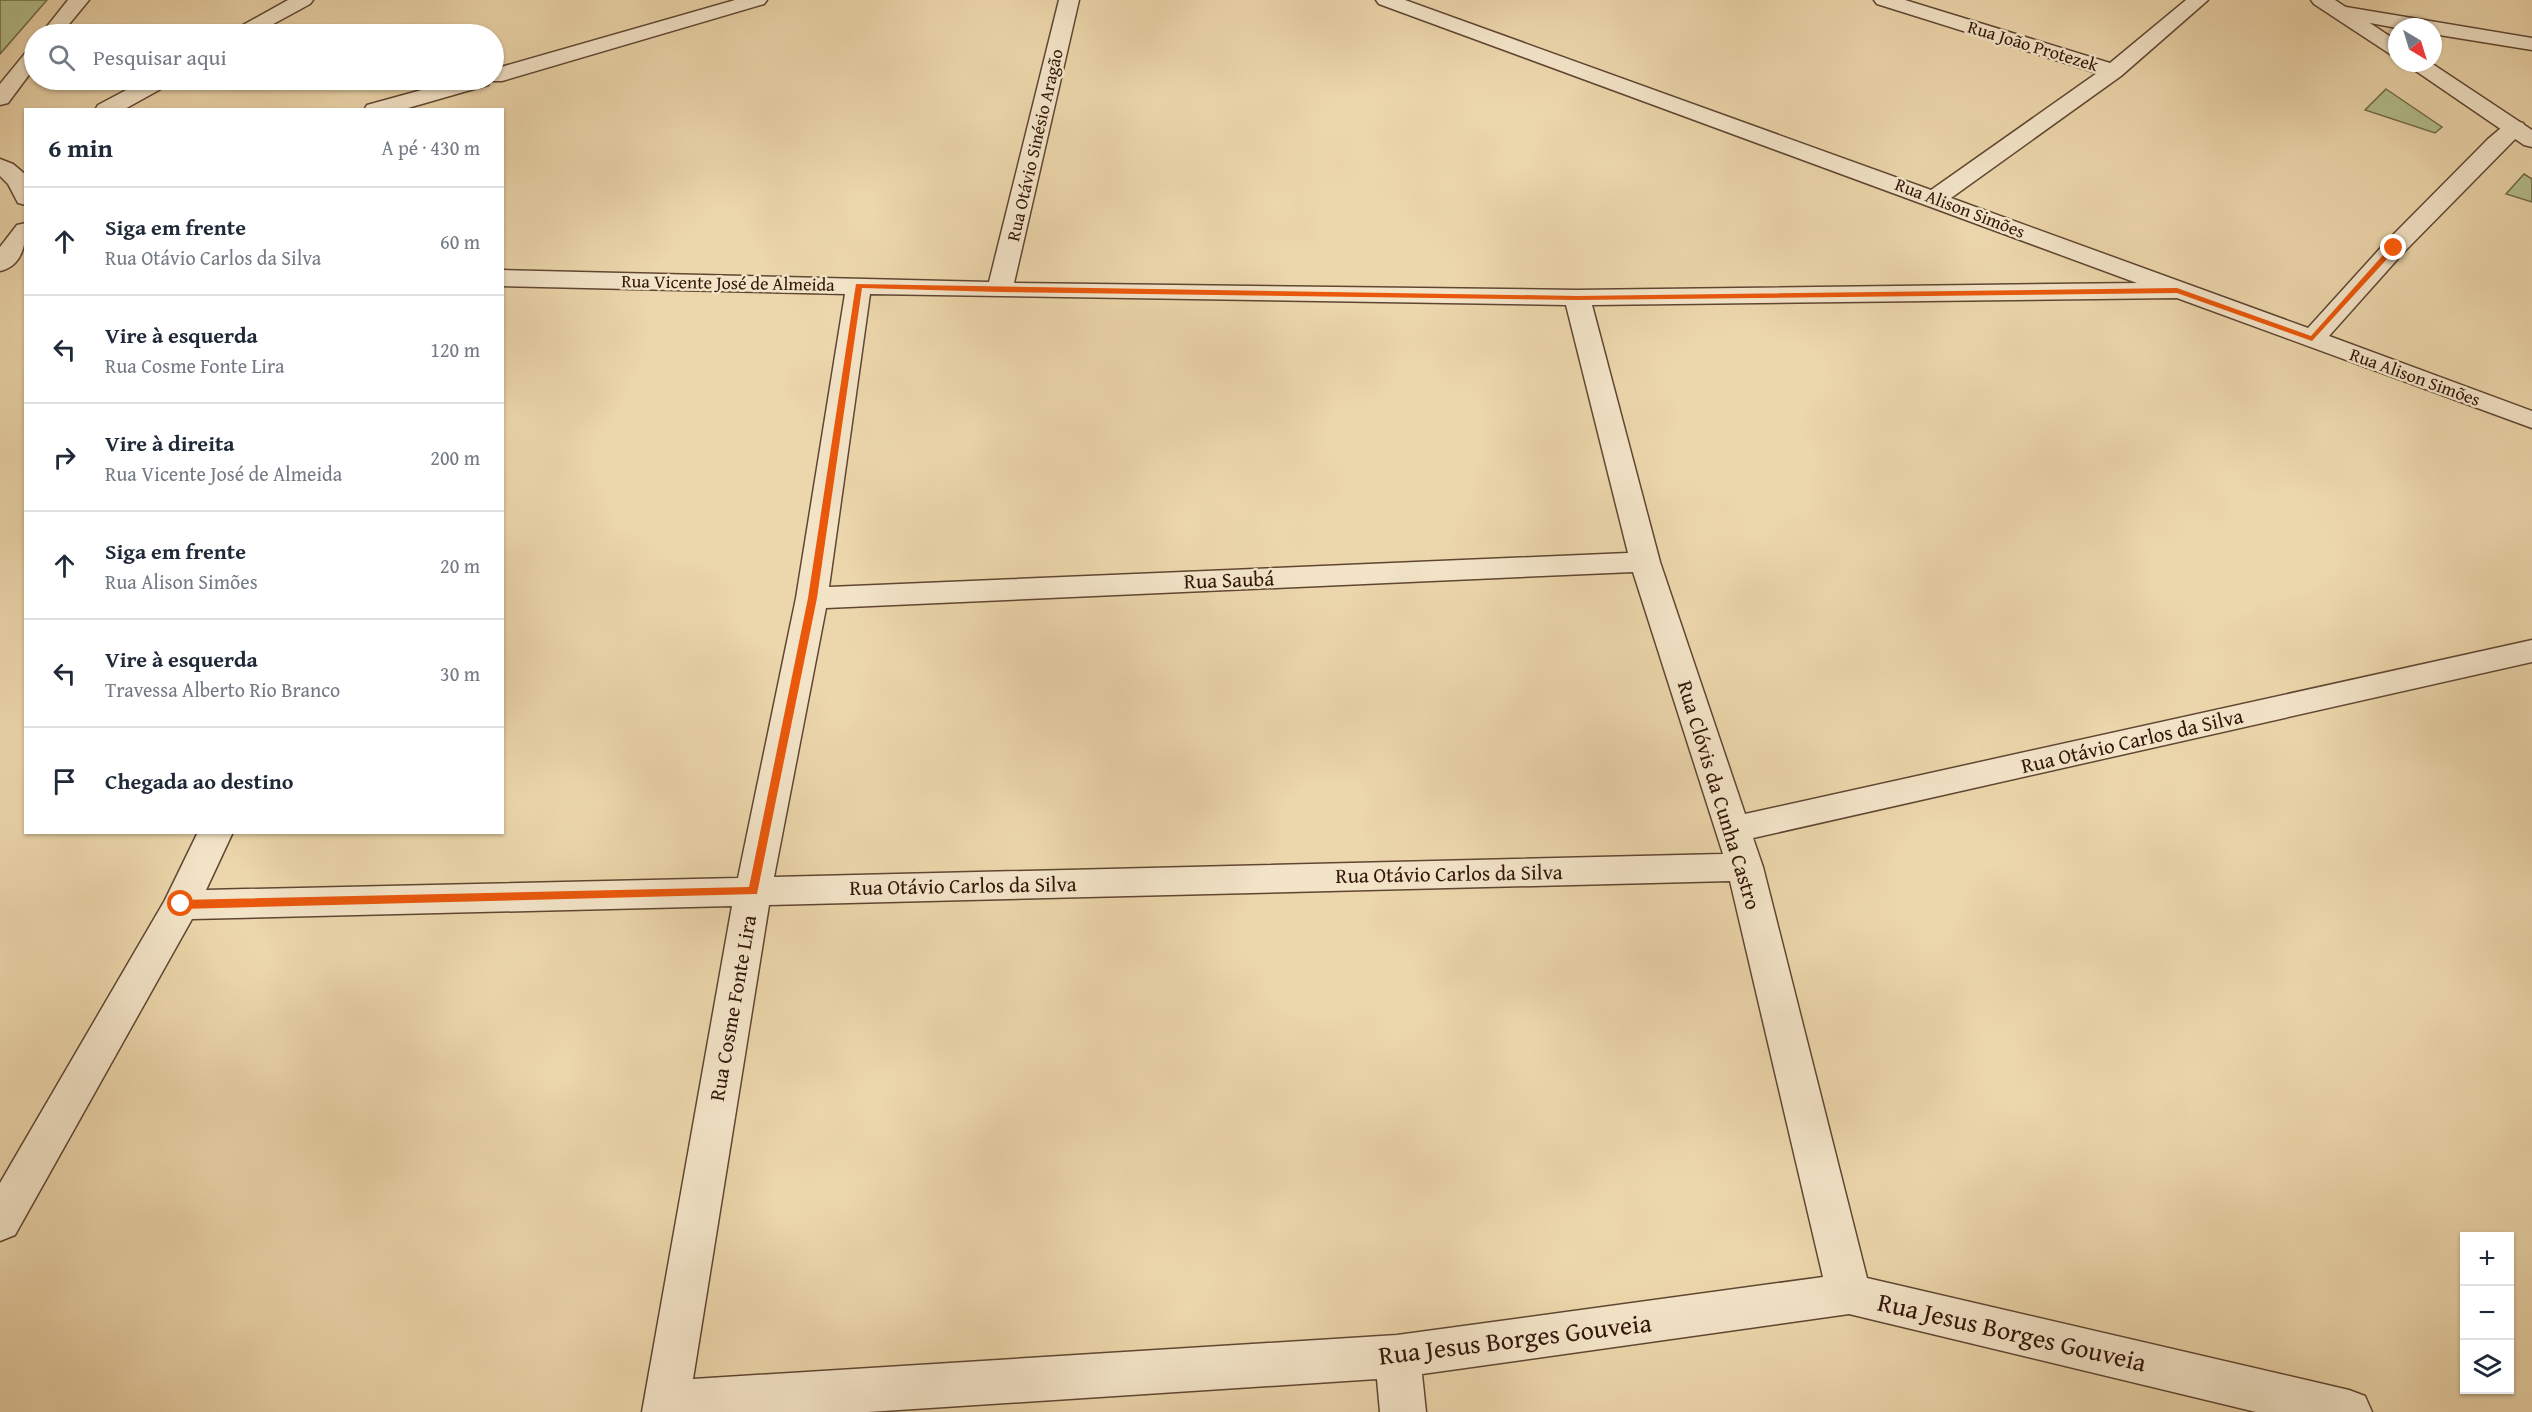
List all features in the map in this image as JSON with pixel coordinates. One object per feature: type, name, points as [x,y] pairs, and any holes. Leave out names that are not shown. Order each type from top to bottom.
[{"type":"street","points":[[59,24],[79,0]]},
{"type":"street","points":[[259,24],[303,0]]},
{"type":"street","points":[[504,73],[757,0]]},
{"type":"street","name":"Rua Otávio Sinésio Aragão","points":[[1000,290],[1069,0]]},
{"type":"street","name":"Rua Alison Simões","points":[[1386,0],[1936,198],[2177,290],[2532,420]]},
{"type":"street","name":"Rua João Protezek","points":[[1884,0],[2113,71]]},
{"type":"street","points":[[1936,198],[2113,71],[2198,0]]},
{"type":"street","points":[[2321,0],[2388,44]]},
{"type":"street","points":[[2340,12],[2388,20]]},
{"type":"street","points":[[2442,29],[2532,44]]},
{"type":"street","points":[[0,98],[24,68]]},
{"type":"street","points":[[2431,72],[2524,134]]},
{"type":"street","points":[[110,108],[142,90]]},
{"type":"street","points":[[382,108],[445,90]]},
{"type":"street","points":[[2312,339],[2394,248],[2496,144],[2524,134]]},
{"type":"street","points":[[1,167],[24,155]]},
{"type":"street","points":[[1,167],[14,174],[24,191]]},
{"type":"street","points":[[0,265],[24,233]]},
{"type":"street","points":[[0,265],[24,266]]},
{"type":"street","name":"Rua Vicente José de Almeida","points":[[504,278],[1000,290],[1577,298],[2177,290]]},
{"type":"street","name":"Rua Cosme Fonte Lira","points":[[666,1408],[753,891],[812,598],[859,285]]},
{"type":"street","name":"Rua Clóvis da Cunha Castro","points":[[1577,298],[1645,562],[1745,867],[1849,1294]]},
{"type":"street","name":"Rua Saubá","points":[[812,598],[1645,562]]},
{"type":"street","name":"Rua Otávio Carlos da Silva","points":[[1732,830],[2532,651]]},
{"type":"street","points":[[0,1222],[181,904],[215,834]]},
{"type":"street","name":"Rua Otávio Carlos da Silva","points":[[181,904],[1745,867]]},
{"type":"street","name":"Rua Jesus Borges Gouveia","points":[[666,1408],[1396,1356],[1849,1294],[2349,1412]]},
{"type":"street","points":[[1396,1356],[1403,1412]]},
{"type":"green space","points":[[0,0],[47,0],[24,24],[0,54]]},
{"type":"green space","points":[[2386,89],[2442,127],[2435,133],[2365,110]]},
{"type":"green space","points":[[2524,174],[2532,179],[2532,202],[2506,194]]},
{"type":"route","points":[[181,904],[753,891],[812,598],[859,285],[1000,290],[1577,298],[2177,290],[2312,339],[2394,248]]}]
